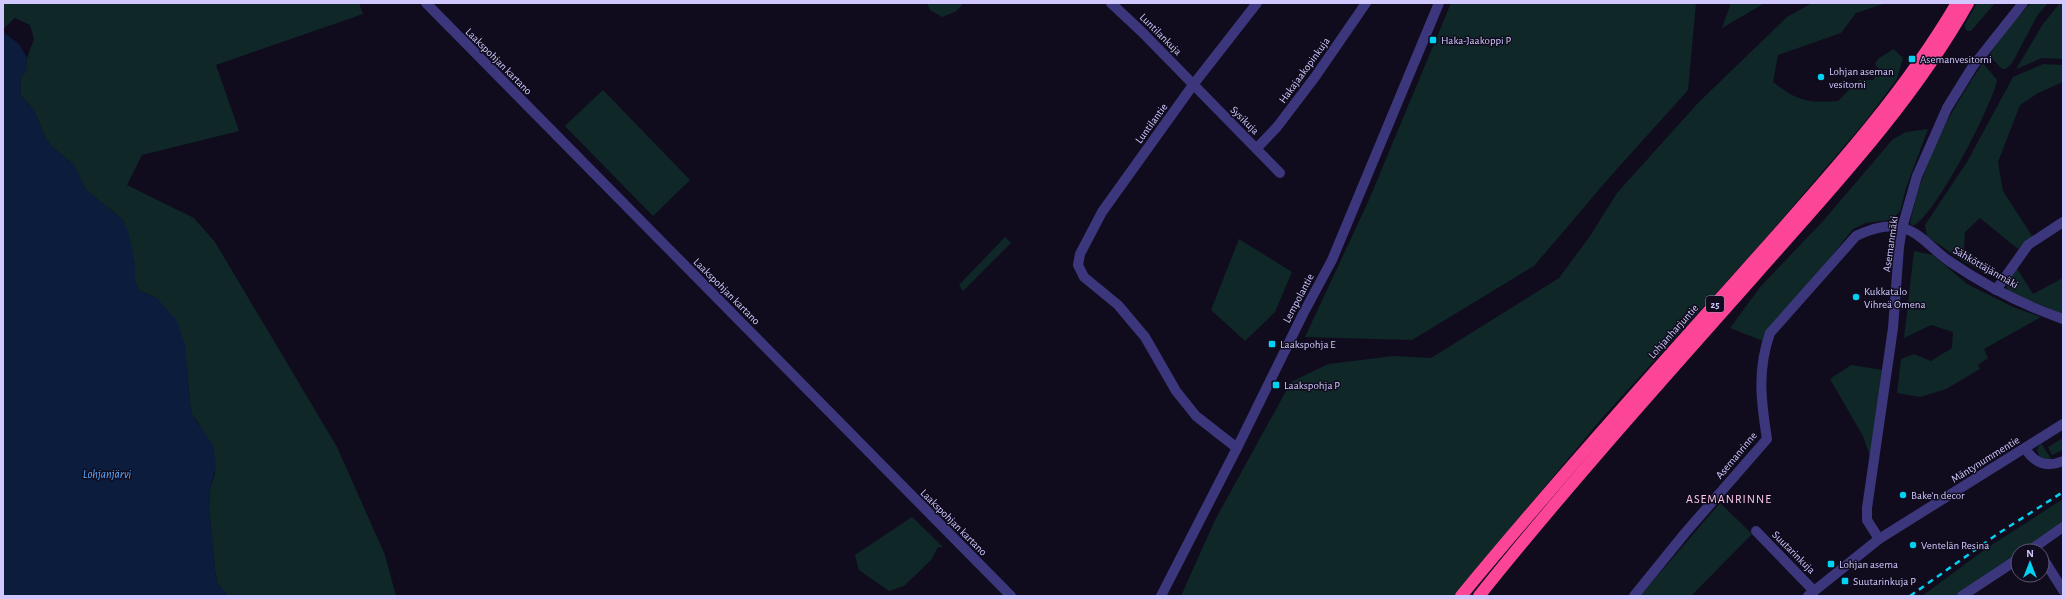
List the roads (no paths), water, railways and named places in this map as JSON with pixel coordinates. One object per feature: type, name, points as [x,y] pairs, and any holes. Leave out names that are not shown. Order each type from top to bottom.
[{"type":"highway","name":"Lohjanharjuntie","points":[[1461,596],[1540,501],[1858,141],[1942,28],[1957,3]]},
{"type":"highway","name":"25","points":[[1479,596],[1550,508],[1812,211],[1882,128],[1916,84],[1952,32],[1968,3]]},
{"type":"street","name":"Laakspohjan kartano","points":[[426,3],[1011,596]]},
{"type":"street","name":"Luntilankuja","points":[[1111,3],[1148,37],[1193,85]]},
{"type":"street","name":"Luntilantie","points":[[1237,448],[1196,416],[1176,391],[1145,337],[1118,305],[1084,277],[1078,265],[1080,254],[1102,212],[1193,85],[1256,3]]},
{"type":"street","name":"Hakajaakopinkuja","points":[[1257,148],[1277,127],[1315,77],[1366,3]]},
{"type":"street","name":"Lempolantie","points":[[1161,596],[1237,448],[1303,314],[1332,260],[1439,3]]},
{"type":"street","name":"Asemanmäki","points":[[1879,540],[1867,520],[1893,328],[1902,228],[1917,176],[1947,108],[1973,66],[2023,3]]},
{"type":"street","name":"Sysikuja","points":[[1193,85],[1257,148],[1280,173]]},
{"type":"street","points":[[1996,290],[2028,245],[2063,222]]},
{"type":"street","name":"Asemanrinne","points":[[1634,596],[1685,533],[1767,439],[1760,382],[1763,353],[1770,333],[1856,236],[1873,228],[1902,228]]},
{"type":"street","name":"Sähköttäjänmäki","points":[[1902,228],[1916,233],[1948,260],[1996,290],[2063,318]]},
{"type":"street","name":"Mäntynummentie","points":[[1811,593],[1879,540],[2063,424]]},
{"type":"street","points":[[2024,448],[2031,458],[2041,464],[2051,465],[2063,461]]},
{"type":"street","points":[[2043,543],[2063,528]]},
{"type":"street","name":"Suutarinkuja","points":[[1756,531],[1811,593]]},
{"type":"street","points":[[1962,596],[2010,563]]},
{"type":"street","points":[[2050,570],[2063,590]]},
{"type":"water","name":"Lohjanjärvi","points":[[3,32],[19,44],[27,58],[26,71],[20,79],[21,96],[34,110],[44,135],[51,146],[74,165],[86,190],[123,220],[129,235],[135,265],[135,283],[140,291],[157,298],[177,321],[185,345],[191,413],[213,445],[216,465],[210,489],[209,507],[215,570],[217,583],[228,596],[3,596]]},
{"type":"railway","points":[[1910,596],[1999,533],[2063,492]]},
{"type":"place","name":"Haka-Jaakoppi P","points":[[1433,40]]},
{"type":"place","name":"Asemanvesitorni","points":[[1912,59]]},
{"type":"place","name":"Lohjan aseman vesitorni","points":[[1821,77]]},
{"type":"place","name":"Kukkatalo Vihreä Omena","points":[[1856,297]]},
{"type":"place","name":"Laakspohja E","points":[[1272,344]]},
{"type":"place","name":"Laakspohja P","points":[[1276,385]]},
{"type":"place","name":"Bake'n decor","points":[[1903,495]]},
{"type":"place","name":"Ventelän Resina","points":[[1913,545]]},
{"type":"place","name":"Lohjan asema","points":[[1831,564]]},
{"type":"place","name":"Suutarinkuja P","points":[[1845,581]]},
{"type":"district","name":"ASEMANRINNE","points":[[1729,499]]}]
